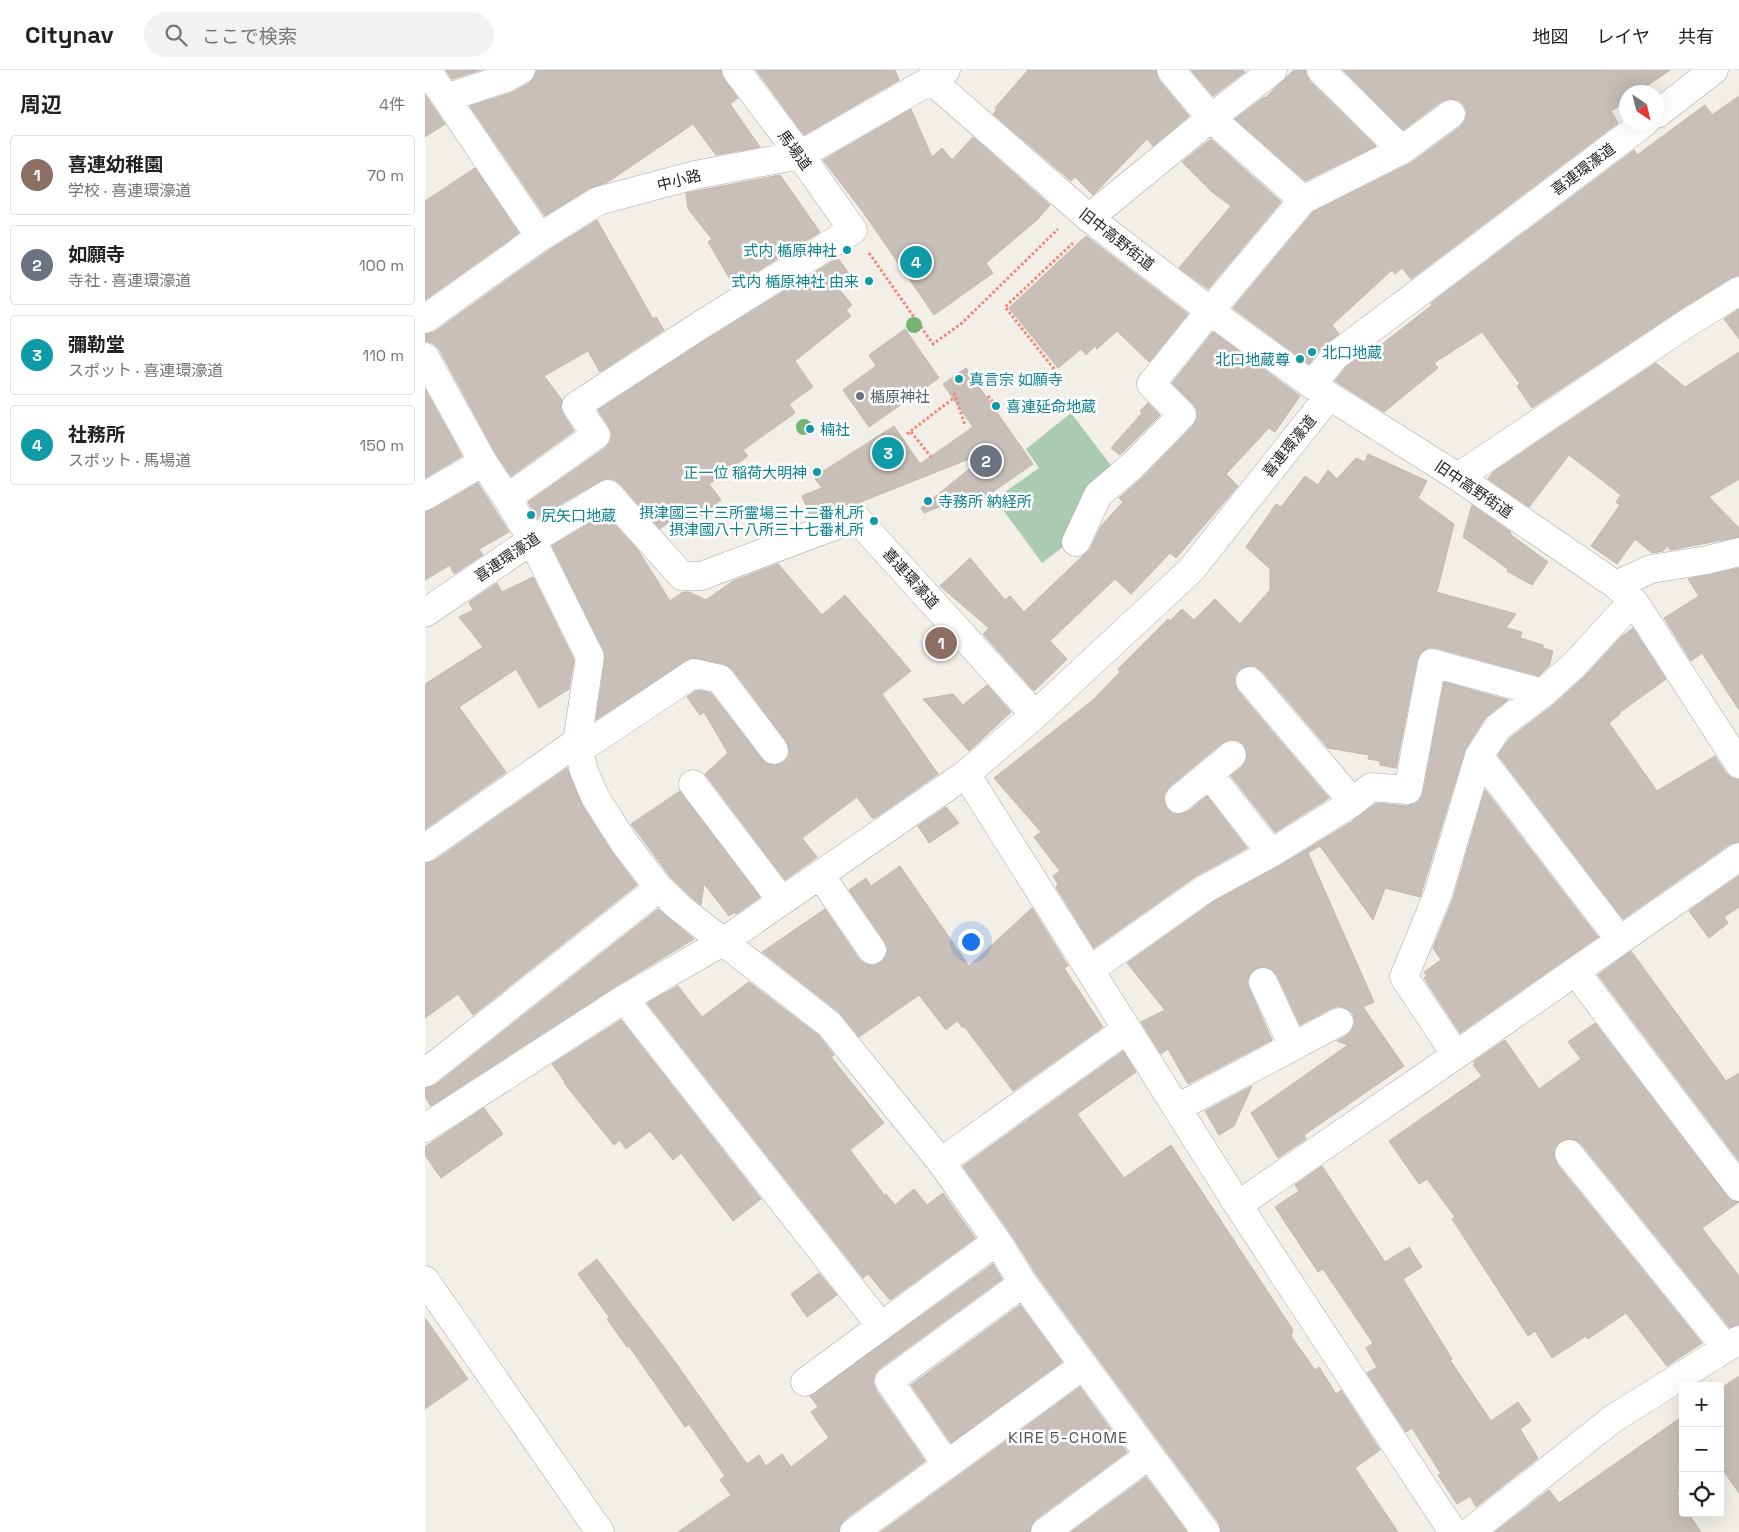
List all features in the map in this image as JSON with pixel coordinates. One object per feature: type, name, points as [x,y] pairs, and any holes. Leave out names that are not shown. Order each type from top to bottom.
[{"type":"street","points":[[427,70],[540,237]]},
{"type":"street","points":[[446,98],[506,78],[521,70]]},
{"type":"street","name":"馬場道","points":[[736,70],[853,230]]},
{"type":"street","points":[[1171,70],[1211,118],[1303,200]]},
{"type":"street","points":[[1087,216],[1273,70]]},
{"type":"street","points":[[1321,70],[1402,150]]},
{"type":"street","points":[[1664,109],[1714,70]]},
{"type":"street","name":"中小路","points":[[425,319],[540,237],[599,201],[695,175],[800,155],[939,75]]},
{"type":"street","name":"旧中高野街道","points":[[939,75],[1087,216],[1210,311],[1321,391],[1458,477],[1624,593]]},
{"type":"street","points":[[1076,542],[1098,495],[1132,466],[1182,415],[1151,384],[1303,200],[1402,150],[1451,114]]},
{"type":"street","name":"喜連環濠道","points":[[425,600],[454,593],[531,540],[608,494],[683,576],[701,576],[857,518],[1035,715],[1191,570],[1321,391],[1335,356],[1634,130]]},
{"type":"street","points":[[507,498],[596,435],[576,406],[853,230]]},
{"type":"street","points":[[1458,477],[1686,324],[1739,291]]},
{"type":"street","points":[[425,357],[483,462],[507,498],[531,540],[590,657],[578,746],[584,771],[595,797],[625,844],[659,888],[680,908],[829,1024],[941,1162],[997,1240],[1023,1282],[1206,1532]]},
{"type":"street","points":[[425,496],[483,462]]},
{"type":"street","points":[[1456,1055],[1405,976],[1437,894],[1479,756],[1498,727],[1543,693],[1574,665],[1624,593],[1651,569],[1707,560],[1739,552]]},
{"type":"street","points":[[425,613],[454,593]]},
{"type":"street","points":[[1624,593],[1739,764]]},
{"type":"street","points":[[1090,970],[1205,889],[1271,853],[1353,802],[1371,787],[1408,790],[1432,664],[1543,693]]},
{"type":"street","points":[[425,848],[578,746],[694,672],[720,679],[774,750]]},
{"type":"street","points":[[1250,680],[1353,802]]},
{"type":"street","points":[[425,1128],[624,999],[724,941],[966,774],[1035,715]]},
{"type":"street","points":[[1179,799],[1232,755]]},
{"type":"street","points":[[1479,756],[1620,940]]},
{"type":"street","points":[[966,774],[1238,1205],[1453,1532]]},
{"type":"street","points":[[1209,774],[1271,853]]},
{"type":"street","points":[[693,784],[783,901]]},
{"type":"street","points":[[1238,1205],[1739,857]]},
{"type":"street","points":[[820,875],[872,950]]},
{"type":"street","points":[[425,1073],[659,888]]},
{"type":"street","points":[[1575,971],[1739,1187]]},
{"type":"street","points":[[1263,982],[1293,1046]]},
{"type":"street","points":[[624,999],[880,1325]]},
{"type":"street","points":[[1177,1108],[1339,1022]]},
{"type":"street","points":[[941,1162],[1127,1029]]},
{"type":"street","points":[[1470,1532],[1614,1418],[1732,1344],[1569,1154]]},
{"type":"street","points":[[805,1382],[997,1240]]},
{"type":"street","points":[[425,1280],[600,1532]]},
{"type":"street","points":[[947,1465],[889,1381],[1023,1282]]},
{"type":"street","points":[[854,1532],[1084,1365]]},
{"type":"street","points":[[1045,1532],[1149,1455]]},
{"type":"path","points":[[853,230],[933,344],[962,323],[1087,216]]},
{"type":"path","points":[[1054,369],[1005,307],[1087,216]]},
{"type":"path","points":[[932,458],[909,433],[955,395],[965,425]]},
{"type":"path","points":[[988,396],[994,403]]},
{"type":"green space","points":[[1071,413],[1116,472],[1068,543],[1042,563],[995,499],[1039,468],[1026,449]]},
{"type":"building","points":[[446,70],[481,70],[452,79]]},
{"type":"building","points":[[537,70],[721,70],[724,79],[738,98],[730,104],[760,147],[716,155],[693,124],[608,182],[590,188],[545,216],[470,106],[511,93],[528,84],[534,78]]},
{"type":"building","points":[[756,70],[895,70],[899,80],[804,135]]},
{"type":"building","points":[[1028,70],[1156,70],[1159,80],[1189,116],[1153,146],[1147,139],[1093,195],[1075,177],[1071,181],[993,114],[997,109],[995,108]]},
{"type":"building","points":[[1191,70],[1243,70],[1245,72],[1213,96]]},
{"type":"building","points":[[1294,70],[1306,70],[1306,75],[1310,81],[1376,146],[1305,181],[1235,119],[1265,98]]},
{"type":"building","points":[[1343,70],[1670,70],[1648,85],[1619,85],[1619,106],[1611,111],[1618,123],[1411,279],[1402,268],[1395,274],[1392,270],[1332,325],[1339,334],[1323,346],[1309,364],[1233,308],[1313,212],[1411,163],[1460,127],[1465,121],[1467,113],[1464,105],[1458,100],[1449,99],[1442,101],[1403,130]]},
{"type":"building","points":[[425,95],[445,124],[425,137]]},
{"type":"building","points":[[1739,96],[1739,275],[1678,311],[1532,408],[1517,386],[1520,384],[1482,332],[1434,363],[1438,368],[1384,412],[1335,381],[1346,367],[1359,357],[1362,360],[1432,305],[1431,303],[1634,150],[1637,155],[1705,105],[1712,115]]},
{"type":"building","points":[[911,109],[932,157],[942,148],[952,160],[973,137],[1050,205],[1037,220],[986,263],[993,273],[934,315],[863,212],[823,160]]},
{"type":"building","points":[[1211,139],[1281,202],[1208,289],[1179,268],[1231,206],[1212,192],[1182,162]]},
{"type":"building","points":[[475,168],[519,233],[425,300],[425,201]]},
{"type":"building","points":[[780,175],[820,232],[734,286],[708,242],[712,239],[688,209],[686,193]]},
{"type":"building","points":[[597,220],[653,319],[656,317],[664,330],[600,372],[588,351],[544,376],[562,400],[561,408],[563,414],[574,431],[511,476],[496,454],[439,349],[433,343],[425,341],[425,334],[434,332],[549,250]]},
{"type":"building","points":[[1086,236],[1188,314],[1149,362],[1117,331],[1097,349],[1095,346],[1086,355],[1081,349],[1058,368],[1009,308]]},
{"type":"building","points":[[838,258],[849,274],[835,284],[852,305],[846,310],[851,316],[795,361],[813,387],[789,404],[795,413],[743,450],[748,456],[709,484],[721,500],[685,528],[676,516],[660,529],[620,484],[613,479],[606,479],[537,518],[528,502],[605,448],[610,442],[612,434],[598,410],[704,341]]},
{"type":"building","points":[[1739,309],[1739,339],[1724,319]]},
{"type":"building","points":[[905,329],[939,378],[869,427],[843,390],[876,366],[869,355]]},
{"type":"building","points":[[1213,332],[1300,396],[1275,432],[1269,428],[1226,474],[1238,486],[1176,558],[1170,553],[1131,594],[1115,579],[1050,641],[1067,659],[1034,691],[983,634],[989,628],[940,586],[970,558],[1005,600],[1010,596],[1024,612],[1090,549],[1101,526],[1123,502],[1119,498],[1143,477],[1193,426],[1197,418],[1197,410],[1172,383]]},
{"type":"building","points":[[1739,352],[1739,479],[1709,497],[1739,528],[1739,537],[1670,550],[1667,546],[1663,551],[1652,553],[1635,539],[1617,564],[1591,546],[1620,505],[1616,502],[1621,495],[1569,455],[1529,507],[1488,479],[1493,472],[1656,363],[1685,387]]},
{"type":"building","points":[[966,368],[1033,464],[981,500],[977,492],[924,513],[921,508],[994,449],[858,503],[851,503],[811,518],[802,496],[822,488],[814,477],[894,426],[920,464],[973,427],[943,384]]},
{"type":"building","points":[[425,389],[462,456],[425,478]]},
{"type":"building","points":[[1148,403],[1160,415],[1120,455],[1111,448],[1142,413],[1140,411]]},
{"type":"building","points":[[1368,454],[1427,481],[1418,498],[1454,524],[1436,592],[1516,614],[1506,628],[1522,632],[1520,638],[1543,645],[1543,648],[1553,651],[1549,666],[1539,676],[1436,648],[1428,648],[1421,652],[1417,660],[1396,768],[1380,765],[1380,761],[1368,759],[1369,755],[1328,748],[1262,671],[1255,666],[1240,669],[1235,676],[1235,684],[1238,691],[1329,798],[1275,832],[1231,776],[1246,761],[1247,753],[1244,745],[1237,740],[1229,740],[1222,743],[1169,787],[1164,794],[1164,802],[1167,809],[1174,814],[1181,814],[1189,811],[1207,796],[1247,848],[1196,876],[1094,948],[1056,887],[1058,884],[1053,876],[1060,871],[1034,837],[1041,832],[994,778],[1093,700],[1120,672],[1118,669],[1168,619],[1170,621],[1182,609],[1194,620],[1215,599],[1240,624],[1270,590],[1270,569],[1246,547],[1276,504],[1281,507],[1305,476],[1318,485],[1328,470],[1337,479],[1356,458],[1365,462]]},
{"type":"building","points":[[478,483],[509,532],[479,549],[483,555],[454,574],[450,565],[425,580],[425,512]]},
{"type":"building","points":[[1472,505],[1511,532],[1510,534],[1548,562],[1532,585],[1507,571],[1508,569],[1463,537]]},
{"type":"building","points":[[605,514],[638,550],[670,601],[683,592],[689,592],[706,600],[733,581],[778,564],[822,615],[845,595],[911,671],[882,694],[938,774],[875,818],[872,818],[857,797],[802,838],[817,857],[785,880],[705,774],[728,753],[704,712],[700,715],[687,697],[697,690],[711,693],[762,759],[768,764],[776,765],[784,762],[789,756],[789,748],[786,741],[732,669],[724,664],[691,658],[596,720],[605,659],[604,651],[552,546]]},
{"type":"building","points":[[1739,568],[1739,710],[1702,653],[1691,661],[1664,618],[1699,596],[1688,579]]},
{"type":"building","points":[[533,577],[574,660],[569,689],[539,708],[516,669],[459,707],[506,772],[425,829],[425,684],[483,647],[459,617],[473,610],[469,602],[497,583],[502,592]]},
{"type":"building","points":[[1633,628],[1666,679],[1619,713],[1609,723],[1657,791],[1715,756],[1726,773],[1732,778],[1739,780],[1739,842],[1730,844],[1623,919],[1498,755],[1510,738],[1553,705],[1585,676],[1621,637]]},
{"type":"building","points":[[1444,682],[1508,700],[1485,718],[1465,750],[1420,897],[1385,888],[1373,920],[1320,846],[1308,853],[1374,1002],[1363,1007],[1404,1066],[1304,1135],[1306,1139],[1278,1158],[1251,1113],[1348,1045],[1337,1041],[1352,1030],[1355,1022],[1353,1014],[1339,1006],[1300,1025],[1277,975],[1265,967],[1257,968],[1250,974],[1247,981],[1272,1040],[1188,1084],[1168,1049],[1161,1054],[1141,1022],[1165,1010],[1127,963],[1213,902],[1352,823],[1353,820],[1377,803],[1407,806],[1420,800],[1423,793]]},
{"type":"building","points":[[987,685],[1011,712],[969,751],[923,699],[953,694],[963,705]]},
{"type":"building","points":[[567,768],[582,805],[612,852],[637,885],[473,1015],[458,994],[425,1018],[425,863],[434,861]]},
{"type":"building","points":[[1485,790],[1598,937],[1460,1033],[1424,978],[1427,976],[1424,972],[1441,960],[1433,948],[1453,899]]},
{"type":"building","points":[[680,791],[760,897],[736,914],[735,912],[729,916],[704,884],[701,905],[690,896],[671,878],[631,824]]},
{"type":"building","points":[[946,807],[959,823],[929,843],[918,826]]},
{"type":"building","points":[[900,866],[969,966],[1032,908],[1068,966],[1064,968],[1103,1027],[1013,1091],[964,1026],[963,1028],[957,1021],[946,1030],[919,995],[859,1037],[839,1012],[762,952],[825,909],[859,959],[865,964],[873,966],[880,963],[886,956],[888,949],[849,890],[866,878],[871,886]]},
{"type":"building","points":[[1739,876],[1739,907],[1724,917],[1728,923],[1709,938],[1689,911]]},
{"type":"building","points":[[658,909],[694,939],[616,986],[431,1106],[425,1097],[425,1088],[435,1085]]},
{"type":"building","points":[[1631,951],[1726,1081],[1739,1073],[1739,1161],[1598,975]]},
{"type":"building","points":[[749,982],[818,1035],[834,1055],[831,1057],[884,1123],[850,1150],[885,1196],[886,1194],[895,1205],[914,1189],[927,1205],[943,1193],[975,1238],[890,1300],[868,1274],[863,1278],[647,1003],[678,986],[702,1017]]},
{"type":"building","points":[[621,1020],[761,1199],[733,1221],[681,1153],[673,1160],[650,1131],[626,1149],[620,1140],[614,1145],[564,1083],[552,1064]]},
{"type":"building","points":[[1595,1023],[1727,1196],[1733,1201],[1739,1202],[1702,1228],[1739,1276],[1739,1324],[1730,1328],[1581,1144],[1575,1140],[1567,1139],[1560,1142],[1555,1148],[1554,1156],[1557,1164],[1702,1343],[1667,1366],[1626,1313],[1588,1339],[1586,1336],[1552,1358],[1535,1331],[1528,1336],[1452,1219],[1455,1217],[1427,1179],[1419,1184],[1389,1141],[1482,1076],[1473,1065],[1475,1064],[1473,1062],[1505,1040],[1539,1089],[1581,1059],[1568,1042]]},
{"type":"building","points":[[1123,1051],[1136,1072],[1077,1114],[1124,1178],[1171,1145],[1293,1330],[1291,1336],[1315,1370],[1319,1367],[1336,1394],[1341,1390],[1380,1450],[1355,1468],[1398,1532],[1221,1532],[1219,1523],[1036,1274],[1010,1232],[963,1166]]},
{"type":"building","points":[[1252,1086],[1234,1126],[1219,1135],[1205,1111]]},
{"type":"building","points":[[484,1108],[503,1134],[441,1178],[425,1155],[425,1147]]},
{"type":"building","points":[[1322,1166],[1385,1262],[1409,1247],[1422,1267],[1403,1279],[1452,1359],[1450,1360],[1491,1421],[1518,1402],[1531,1421],[1520,1429],[1538,1458],[1476,1507],[1470,1496],[1457,1504],[1438,1475],[1441,1474],[1412,1428],[1406,1432],[1367,1373],[1377,1367],[1366,1348],[1373,1343],[1323,1269],[1318,1272],[1275,1207],[1299,1191],[1295,1185]]},
{"type":"building","points":[[597,1259],[673,1359],[747,1464],[759,1455],[766,1466],[782,1454],[791,1467],[829,1438],[811,1412],[818,1407],[810,1396],[993,1264],[1002,1279],[880,1368],[875,1374],[873,1382],[876,1390],[925,1461],[845,1519],[840,1525],[839,1532],[678,1532],[731,1495],[720,1480],[725,1476],[689,1424],[685,1427],[629,1346],[627,1347],[607,1319],[609,1317],[578,1274]]},
{"type":"building","points":[[819,1273],[837,1295],[807,1317],[791,1294]]},
{"type":"building","points":[[1020,1305],[1062,1362],[951,1443],[911,1385]]},
{"type":"building","points":[[425,1318],[468,1379],[425,1409]]},
{"type":"building","points":[[1739,1376],[1739,1493],[1724,1472],[1724,1386]]},
{"type":"building","points":[[1080,1387],[1127,1452],[1036,1519],[1031,1525],[1030,1532],[881,1532]]},
{"type":"building","points":[[1679,1419],[1679,1492],[1677,1493],[1679,1497],[1679,1517],[1691,1517],[1701,1532],[1495,1532],[1549,1490],[1559,1503]]},
{"type":"building","points":[[1146,1477],[1187,1532],[1071,1532]]},
{"type":"place","name":"式内 楯原神社","points":[[847,250]]},
{"type":"place","name":"社務所","points":[[916,262]]},
{"type":"place","name":"式内 楯原神社 由来","points":[[869,281]]},
{"type":"place","name":"北口地蔵","points":[[1312,352]]},
{"type":"place","name":"北口地蔵尊","points":[[1300,359]]},
{"type":"place","name":"真言宗 如願寺","points":[[959,379]]},
{"type":"place","name":"楯原神社","points":[[860,396]]},
{"type":"place","name":"喜連延命地蔵","points":[[996,406]]},
{"type":"place","name":"楠社","points":[[810,429]]},
{"type":"place","name":"彌勒堂","points":[[888,453]]},
{"type":"place","name":"如願寺","points":[[986,461]]},
{"type":"place","name":"正一位 稲荷大明神","points":[[817,472]]},
{"type":"place","name":"寺務所 納経所","points":[[928,501]]},
{"type":"place","name":"尻矢口地蔵","points":[[531,515]]},
{"type":"place","name":"摂津國三十三所霊場三十二番札所 摂津國八十八所三十七番札所","points":[[874,521]]},
{"type":"place","name":"喜連幼稚園","points":[[941,643]]},
{"type":"district","name":"KIRE 5-CHOME","points":[[1068,1437]]}]
